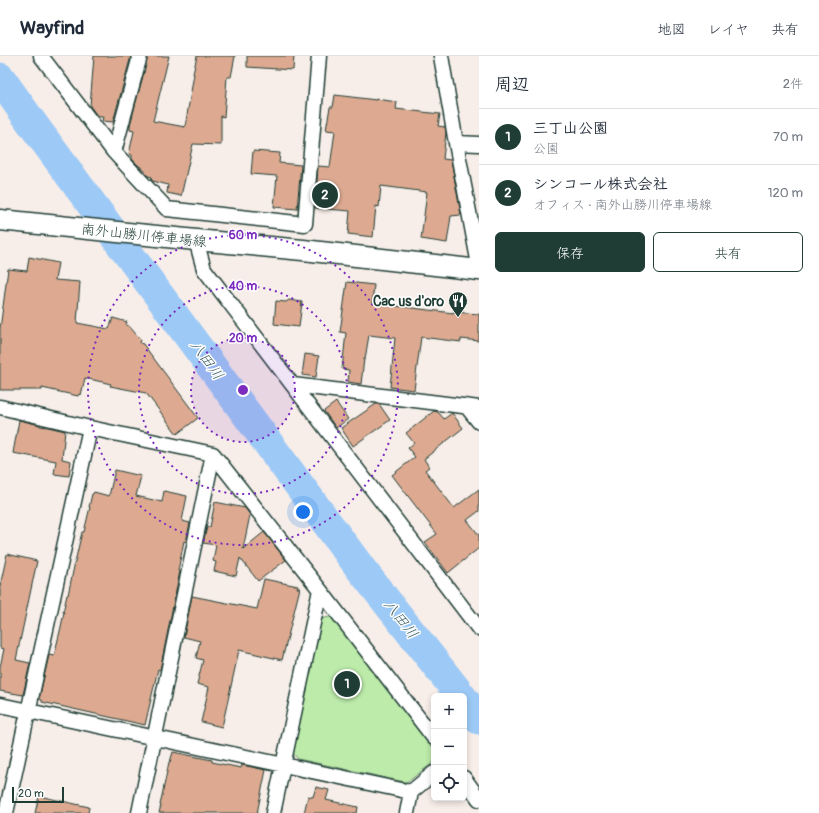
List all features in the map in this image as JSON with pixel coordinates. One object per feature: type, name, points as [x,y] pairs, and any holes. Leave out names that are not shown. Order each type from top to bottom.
[{"type":"main road","name":"南外山勝川停車場線","points":[[0,220],[304,250],[479,270]]},
{"type":"street","points":[[41,56],[114,152],[167,209],[305,224],[319,56]]},
{"type":"street","points":[[114,152],[140,56]]},
{"type":"street","points":[[442,56],[456,143],[479,266]]},
{"type":"street","points":[[456,143],[479,144]]},
{"type":"street","points":[[196,240],[204,269],[479,629]]},
{"type":"street","points":[[293,385],[473,407],[479,422]]},
{"type":"street","points":[[0,407],[213,454],[431,734]]},
{"type":"street","points":[[6,813],[90,428]]},
{"type":"street","points":[[139,813],[213,454]]},
{"type":"street","points":[[273,813],[320,590]]},
{"type":"street","points":[[0,705],[411,792]]},
{"type":"street","points":[[407,813],[411,792],[431,775]]},
{"type":"street","points":[[467,782],[479,799]]},
{"type":"green space","points":[[334,616],[431,744],[431,764],[410,780],[405,782],[298,759],[293,753],[321,619]]},
{"type":"building","points":[[94,56],[131,56],[113,122],[102,121],[103,117],[98,117],[90,106]]},
{"type":"building","points":[[148,56],[169,56],[153,121],[185,127],[197,56],[235,56],[231,77],[227,77],[224,117],[221,116],[221,145],[193,144],[181,196],[167,193],[168,185],[151,180],[152,177],[145,173],[145,171],[132,159],[132,155],[129,154],[134,131],[130,130],[130,125]]},
{"type":"building","points":[[247,56],[294,56],[293,70],[247,67]]},
{"type":"building","points":[[335,95],[397,102],[396,109],[440,114],[438,126],[445,127],[446,132],[443,159],[451,160],[461,215],[451,216],[447,243],[421,239],[427,192],[381,186],[379,207],[376,206],[373,237],[348,234],[350,211],[315,208],[318,166],[330,167],[335,131],[326,130],[330,107],[333,107]]},
{"type":"building","points":[[253,151],[280,153],[279,163],[301,165],[297,209],[274,207],[277,176],[251,174]]},
{"type":"building","points":[[29,257],[58,263],[55,280],[80,282],[77,323],[109,329],[113,318],[127,322],[126,325],[129,326],[141,340],[140,343],[143,344],[198,418],[177,434],[146,393],[110,386],[111,384],[85,378],[81,395],[79,394],[78,396],[42,388],[42,390],[0,390],[0,329],[8,269],[27,271]]},
{"type":"building","points":[[347,282],[374,285],[372,303],[453,313],[479,314],[479,341],[461,339],[461,342],[421,337],[414,390],[390,387],[395,338],[369,335],[361,384],[348,382],[349,370],[342,369],[346,333],[340,332]]},
{"type":"building","points":[[289,300],[302,302],[299,327],[274,324],[276,301],[286,302]]},
{"type":"building","points":[[305,354],[319,356],[316,377],[302,375]]},
{"type":"building","points":[[336,402],[348,419],[336,428],[324,411]]},
{"type":"building","points":[[376,404],[379,404],[390,420],[353,446],[341,428]]},
{"type":"building","points":[[434,411],[438,412],[444,419],[452,413],[463,428],[424,459],[429,467],[425,470],[454,508],[479,489],[479,511],[467,520],[479,535],[479,548],[448,573],[425,542],[437,534],[392,475],[415,457],[408,448],[414,443],[406,433]]},
{"type":"building","points":[[19,420],[65,431],[62,459],[71,461],[69,476],[54,474],[56,461],[13,453]]},
{"type":"building","points":[[115,470],[141,476],[136,496],[162,502],[164,491],[187,496],[182,521],[190,523],[186,542],[184,541],[178,571],[180,571],[160,670],[158,669],[145,725],[42,702],[42,700],[39,699],[49,655],[54,656],[63,612],[82,532],[84,532],[92,494],[94,492],[109,496]]},
{"type":"building","points":[[215,502],[245,508],[250,515],[243,549],[264,532],[286,560],[258,581],[240,558],[236,576],[214,571],[216,562],[213,561],[216,545],[203,543],[207,527],[210,527]]},
{"type":"building","points":[[7,554],[37,561],[16,660],[30,663],[23,695],[0,691],[0,667],[4,649],[0,648],[0,586]]},
{"type":"building","points":[[264,579],[298,586],[297,588],[300,588],[282,660],[239,650],[222,727],[201,722],[209,687],[197,684],[203,660],[196,658],[200,641],[184,637],[192,596],[257,609]]},
{"type":"building","points":[[173,752],[241,768],[242,765],[266,770],[257,813],[159,813],[169,762]]},
{"type":"building","points":[[316,787],[329,790],[326,800],[358,807],[357,813],[304,813],[308,796],[313,797]]},
{"type":"building","points":[[39,796],[89,807],[88,813],[35,813]]},
{"type":"waterway","name":"八田川","points":[[0,78],[361,569],[459,693]]},
{"type":"waterway","name":"八田川","points":[[467,704],[479,719]]},
{"type":"place","name":"シンコール株式会社","points":[[325,195]]},
{"type":"place","name":"Cac us d'oro","points":[[458,318]]},
{"type":"place","name":"三丁山公園","points":[[347,684]]}]
